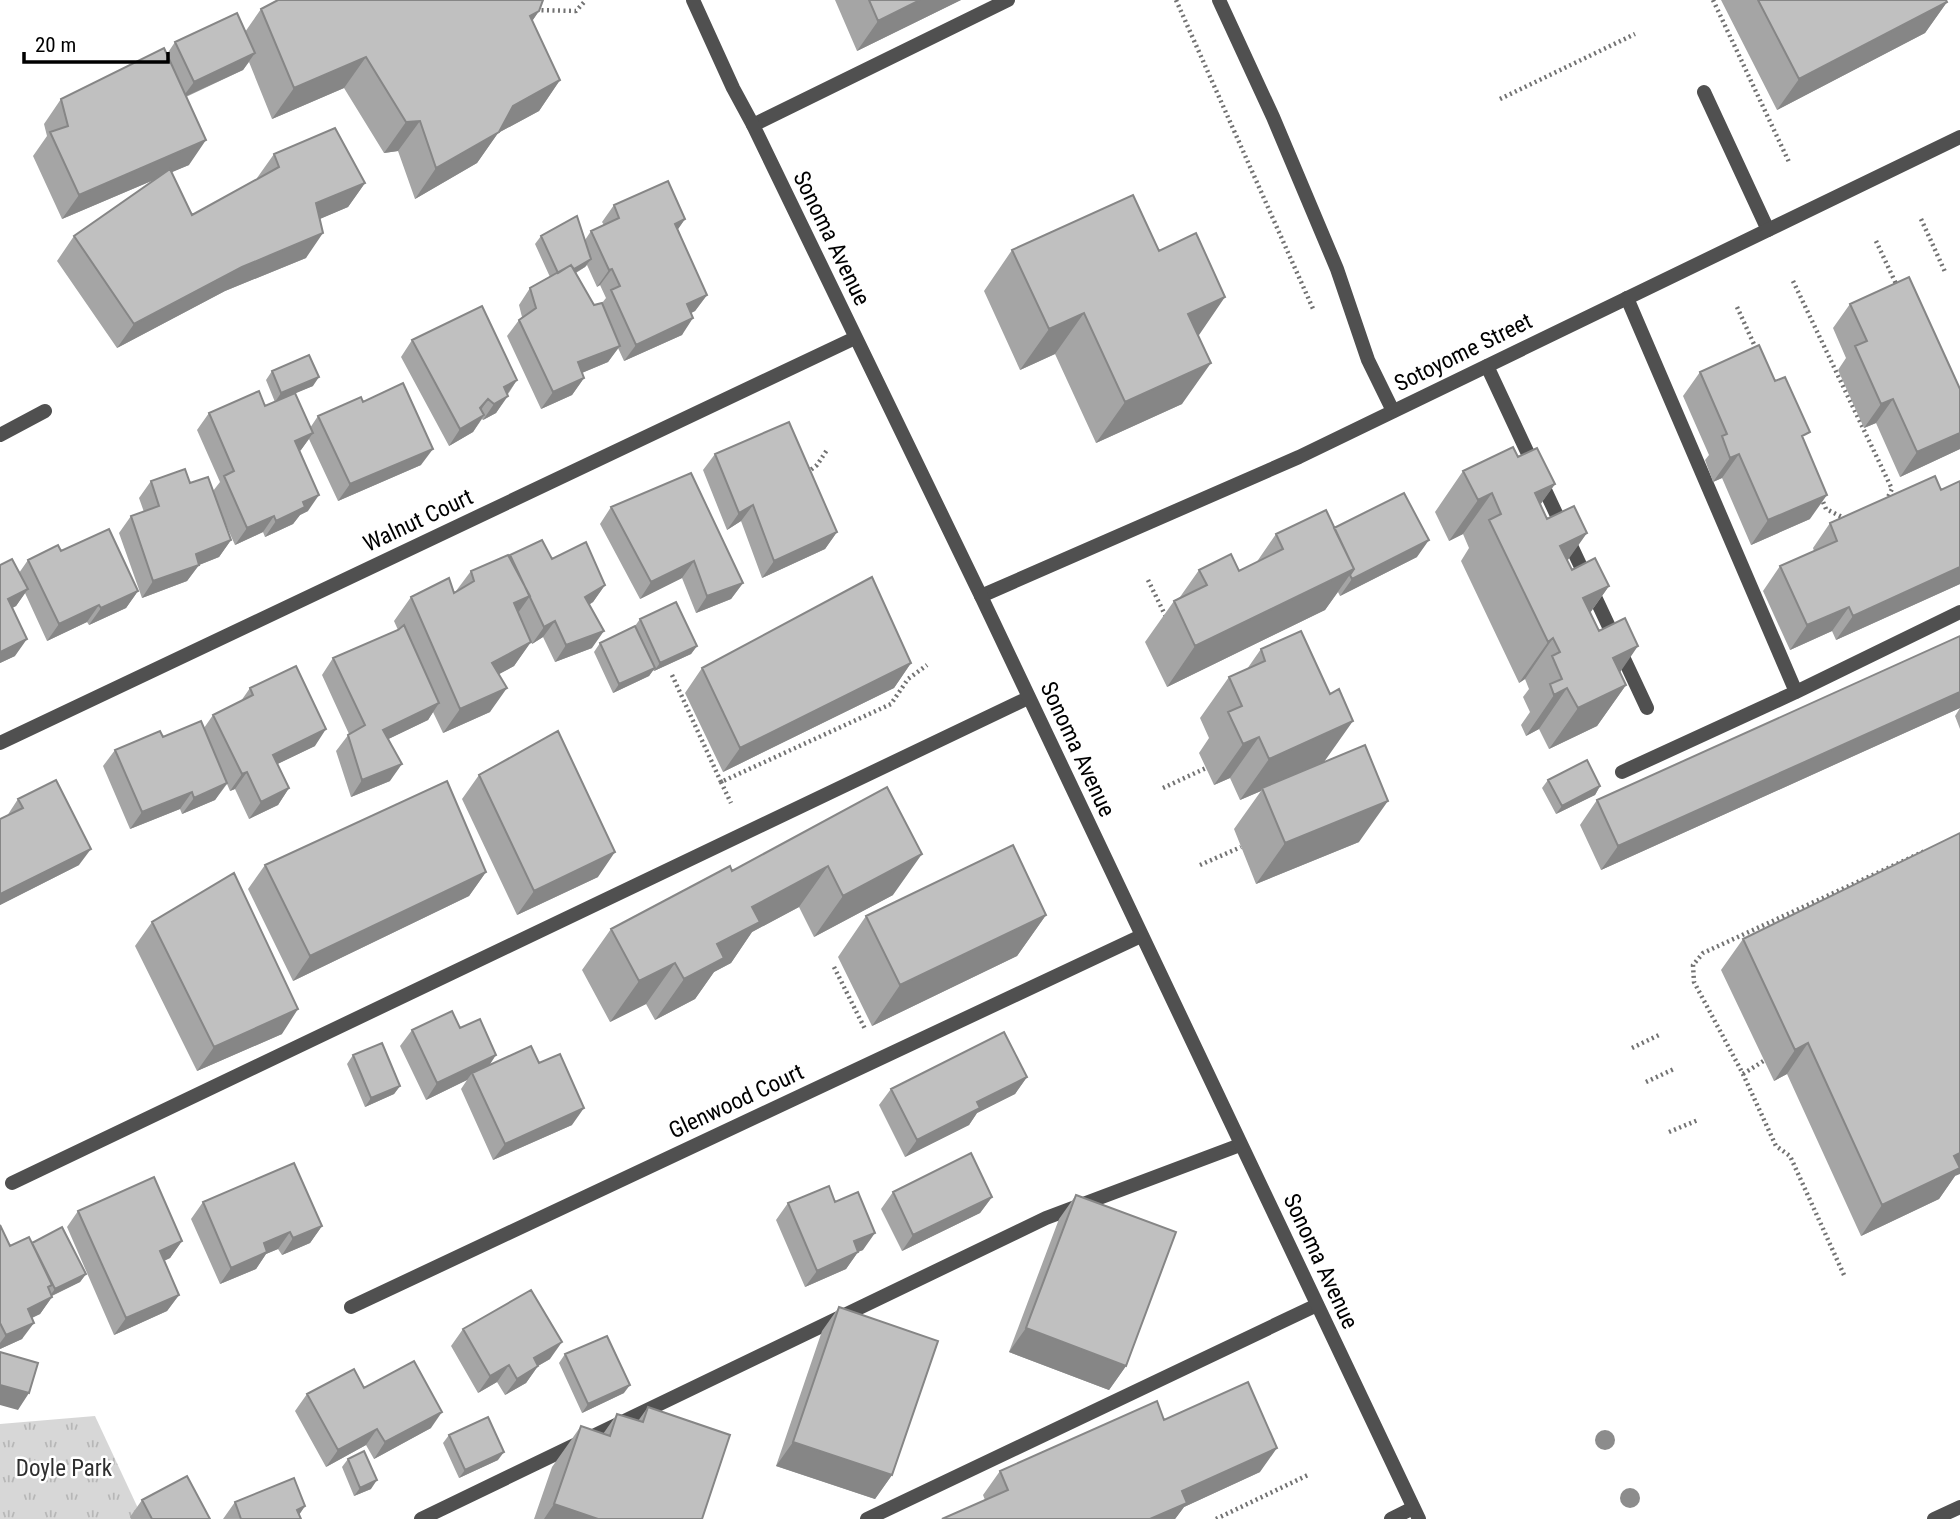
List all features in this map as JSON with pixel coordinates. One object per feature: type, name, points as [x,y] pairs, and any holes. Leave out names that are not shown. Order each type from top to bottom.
[{"type":"street","name":"Sonoma Avenue","points":[[693,0],[733,88],[981,596],[1416,1514]]},
{"type":"street","points":[[753,125],[1009,0]]},
{"type":"street","points":[[1219,0],[1316,218],[1337,269],[1368,360],[1393,411]]},
{"type":"street","points":[[1704,92],[1768,230]]},
{"type":"street","name":"Sotoyome Street","points":[[981,596],[1299,457],[1960,137]]},
{"type":"street","points":[[1627,298],[1796,692]]},
{"type":"street","name":"Walnut Court","points":[[0,743],[855,338]]},
{"type":"street","points":[[1487,366],[1647,708]]},
{"type":"street","points":[[0,435],[45,411]]},
{"type":"street","points":[[1622,772],[1796,692],[1960,611]]},
{"type":"street","points":[[12,1182],[1028,698]]},
{"type":"street","name":"Glenwood Court","points":[[351,1307],[1141,936]]},
{"type":"street","points":[[421,1519],[1046,1219],[1240,1145]]},
{"type":"street","points":[[867,1519],[1317,1305]]},
{"type":"street","points":[[1934,1519],[1960,1507]]},
{"type":"street","points":[[1391,1519],[1416,1514]]},
{"type":"path","points":[[530,10],[576,12],[586,0]]},
{"type":"path","points":[[1176,0],[1319,323]]},
{"type":"path","points":[[1713,0],[1789,162]]},
{"type":"path","points":[[1500,99],[1635,34]]},
{"type":"path","points":[[1921,219],[1946,274]]},
{"type":"path","points":[[1876,241],[1898,289]]},
{"type":"path","points":[[1793,281],[1892,489],[1888,500],[1877,505]]},
{"type":"path","points":[[1738,307],[1760,357]]},
{"type":"path","points":[[800,476],[817,465],[827,450]]},
{"type":"path","points":[[1821,496],[1826,509],[1845,520],[1856,515]]},
{"type":"path","points":[[1148,580],[1172,629]]},
{"type":"path","points":[[721,782],[891,704],[908,679],[928,665]]},
{"type":"path","points":[[672,675],[734,811]]},
{"type":"path","points":[[1163,788],[1206,768]]},
{"type":"path","points":[[1844,1275],[1790,1156],[1776,1146],[1743,1074],[1695,982],[1693,965],[1703,953],[1936,846]]},
{"type":"path","points":[[1200,865],[1241,847]]},
{"type":"path","points":[[834,967],[867,1033],[879,1028]]},
{"type":"path","points":[[1632,1048],[1661,1034]]},
{"type":"path","points":[[1743,1074],[1765,1060]]},
{"type":"path","points":[[1646,1082],[1674,1069]]},
{"type":"path","points":[[1669,1132],[1698,1120]]},
{"type":"path","points":[[1216,1519],[1310,1474]]},
{"type":"green space","name":"Doyle Park","points":[[95,1416],[143,1519],[0,1519],[0,1424]]},
{"type":"building","points":[[278,0],[543,0],[539,11],[530,16],[560,80],[513,106],[499,132],[436,168],[420,121],[406,122],[366,57],[294,88],[261,9]]},
{"type":"building","points":[[869,0],[920,0],[878,21]]},
{"type":"building","points":[[1758,0],[1946,0],[1947,2],[1799,79]]},
{"type":"building","points":[[237,13],[255,53],[194,82],[175,42]]},
{"type":"building","points":[[164,48],[206,140],[79,195],[50,132],[68,126],[61,99]]},
{"type":"building","points":[[335,128],[365,183],[316,203],[323,233],[242,267],[134,324],[74,236],[170,169],[192,215],[279,167],[274,154]]},
{"type":"building","points":[[668,181],[685,219],[675,224],[707,295],[687,304],[693,318],[636,345],[611,290],[620,286],[612,269],[609,270],[591,231],[619,218],[614,205]]},
{"type":"building","points":[[1133,195],[1159,251],[1196,233],[1225,297],[1188,314],[1211,363],[1125,402],[1084,313],[1049,329],[1012,250]]},
{"type":"building","points":[[577,216],[591,259],[574,269],[571,265],[558,273],[541,236]]},
{"type":"building","points":[[571,265],[594,305],[602,303],[620,346],[578,362],[584,378],[553,392],[519,320],[536,308],[530,288]]},
{"type":"building","points":[[1909,277],[1960,389],[1960,433],[1917,452],[1893,399],[1881,404],[1855,346],[1867,341],[1850,304]]},
{"type":"building","points":[[482,306],[517,380],[504,387],[508,396],[494,404],[488,399],[480,408],[484,415],[460,429],[412,340]]},
{"type":"building","points":[[1759,345],[1775,381],[1785,377],[1810,432],[1802,436],[1827,495],[1768,520],[1739,454],[1730,458],[1722,436],[1727,434],[1700,372]]},
{"type":"building","points":[[309,355],[319,377],[281,393],[272,371]]},
{"type":"building","points":[[403,383],[433,449],[350,484],[318,416],[361,397],[363,402]]},
{"type":"building","points":[[259,391],[265,406],[295,393],[313,433],[295,441],[319,495],[303,502],[305,507],[276,521],[274,516],[247,528],[224,476],[234,471],[209,413]]},
{"type":"building","points":[[789,422],[837,532],[774,561],[753,505],[739,513],[715,454]]},
{"type":"building","points":[[1513,447],[1518,457],[1537,448],[1555,484],[1535,493],[1547,519],[1574,506],[1587,533],[1560,546],[1572,570],[1595,558],[1609,586],[1583,598],[1599,631],[1625,618],[1638,646],[1613,658],[1626,685],[1578,708],[1567,688],[1554,695],[1550,684],[1562,679],[1552,656],[1560,652],[1553,638],[1548,642],[1489,520],[1501,514],[1492,493],[1478,500],[1463,471]]},
{"type":"building","points":[[185,469],[190,483],[208,477],[231,540],[196,554],[199,565],[153,581],[131,516],[159,506],[151,481]]},
{"type":"building","points":[[691,473],[743,583],[707,596],[694,561],[651,582],[611,507]]},
{"type":"building","points":[[1935,476],[1941,490],[1960,481],[1960,567],[1853,616],[1849,607],[1807,625],[1780,566],[1837,541],[1830,523]]},
{"type":"building","points":[[1404,493],[1429,540],[1352,579],[1350,575],[1354,569],[1334,528]]},
{"type":"building","points":[[1326,510],[1354,569],[1195,646],[1174,601],[1207,585],[1199,570],[1231,554],[1239,571],[1283,549],[1276,534]]},
{"type":"building","points":[[109,529],[138,591],[101,608],[99,605],[59,624],[28,560],[58,545],[61,551]]},
{"type":"building","points":[[542,540],[552,559],[586,542],[605,585],[585,597],[604,631],[566,645],[555,621],[544,627],[510,555]]},
{"type":"building","points":[[508,555],[530,596],[514,603],[531,642],[492,663],[507,688],[460,709],[411,597],[449,578],[454,593],[474,581],[471,571]]},
{"type":"building","points":[[12,559],[28,589],[8,599],[27,639],[0,652],[0,565]]},
{"type":"building","points":[[872,577],[911,663],[740,748],[702,668]]},
{"type":"building","points":[[676,602],[697,646],[660,663],[640,619]]},
{"type":"building","points":[[404,625],[439,703],[383,730],[402,764],[362,780],[348,735],[365,725],[333,658]]},
{"type":"building","points":[[635,626],[655,668],[619,684],[600,643]]},
{"type":"building","points":[[1301,631],[1330,694],[1339,689],[1353,721],[1269,759],[1259,737],[1243,744],[1228,712],[1242,706],[1229,677],[1265,661],[1261,649]]},
{"type":"building","points":[[1960,636],[1960,692],[1618,846],[1597,800]]},
{"type":"building","points":[[296,666],[326,729],[273,755],[289,788],[261,802],[247,772],[242,774],[213,715],[253,695],[250,688]]},
{"type":"building","points":[[201,721],[227,783],[194,798],[192,792],[142,812],[115,750],[160,731],[163,737]]},
{"type":"building","points":[[558,731],[615,852],[534,891],[479,775]]},
{"type":"building","points":[[1365,745],[1388,801],[1285,843],[1262,788]]},
{"type":"building","points":[[1587,760],[1600,786],[1562,806],[1548,780]]},
{"type":"building","points":[[56,780],[91,849],[0,894],[0,819],[23,808],[18,799]]},
{"type":"building","points":[[447,781],[486,872],[310,956],[265,865]]},
{"type":"building","points":[[887,787],[922,854],[843,896],[828,866],[752,907],[760,922],[717,944],[724,958],[684,979],[675,963],[639,981],[611,929],[730,866],[732,871]]},
{"type":"building","points":[[1960,833],[1960,1153],[1954,1156],[1960,1168],[1882,1205],[1808,1043],[1795,1050],[1743,939]]},
{"type":"building","points":[[1013,845],[1046,915],[900,985],[866,916]]},
{"type":"building","points":[[234,873],[298,1009],[214,1047],[152,922]]},
{"type":"building","points":[[452,1011],[460,1028],[480,1019],[496,1055],[437,1083],[412,1030]]},
{"type":"building","points":[[1004,1032],[1027,1077],[977,1102],[980,1108],[917,1140],[891,1089]]},
{"type":"building","points":[[382,1043],[400,1086],[371,1098],[353,1055]]},
{"type":"building","points":[[531,1046],[539,1063],[560,1054],[584,1108],[505,1144],[472,1073]]},
{"type":"building","points":[[971,1153],[992,1197],[913,1235],[893,1192]]},
{"type":"building","points":[[294,1163],[322,1226],[293,1238],[290,1232],[264,1243],[267,1252],[231,1268],[203,1202]]},
{"type":"building","points":[[154,1177],[182,1241],[160,1251],[179,1295],[126,1318],[78,1211]]},
{"type":"building","points":[[829,1186],[835,1202],[858,1192],[875,1233],[854,1241],[858,1252],[817,1271],[788,1203]]},
{"type":"building","points":[[1076,1195],[1176,1232],[1126,1366],[1026,1328]]},
{"type":"building","points":[[0,1225],[10,1246],[29,1237],[52,1285],[48,1287],[52,1297],[28,1309],[34,1323],[6,1335],[0,1323]]},
{"type":"building","points":[[62,1227],[86,1274],[55,1289],[32,1243]]},
{"type":"building","points":[[531,1290],[562,1342],[534,1358],[538,1366],[517,1379],[509,1365],[490,1376],[463,1329]]},
{"type":"building","points":[[839,1307],[938,1341],[892,1475],[793,1442]]},
{"type":"building","points":[[607,1336],[630,1385],[588,1404],[565,1354]]},
{"type":"building","points":[[0,1352],[38,1363],[29,1393],[0,1385]]},
{"type":"building","points":[[414,1361],[442,1412],[385,1442],[377,1429],[338,1450],[307,1394],[354,1369],[364,1388]]},
{"type":"building","points":[[1248,1382],[1277,1448],[1182,1491],[1187,1503],[1150,1519],[942,1519],[1008,1490],[1000,1471],[1157,1401],[1164,1420]]},
{"type":"building","points":[[648,1407],[730,1435],[702,1519],[598,1519],[554,1504],[581,1426],[610,1436],[617,1414],[643,1422]]},
{"type":"building","points":[[488,1417],[504,1452],[465,1470],[449,1435]]},
{"type":"building","points":[[364,1451],[377,1480],[360,1488],[348,1459]]},
{"type":"building","points":[[187,1476],[210,1519],[152,1519],[142,1500]]},
{"type":"building","points":[[294,1478],[305,1506],[297,1510],[301,1519],[241,1519],[235,1502]]}]
